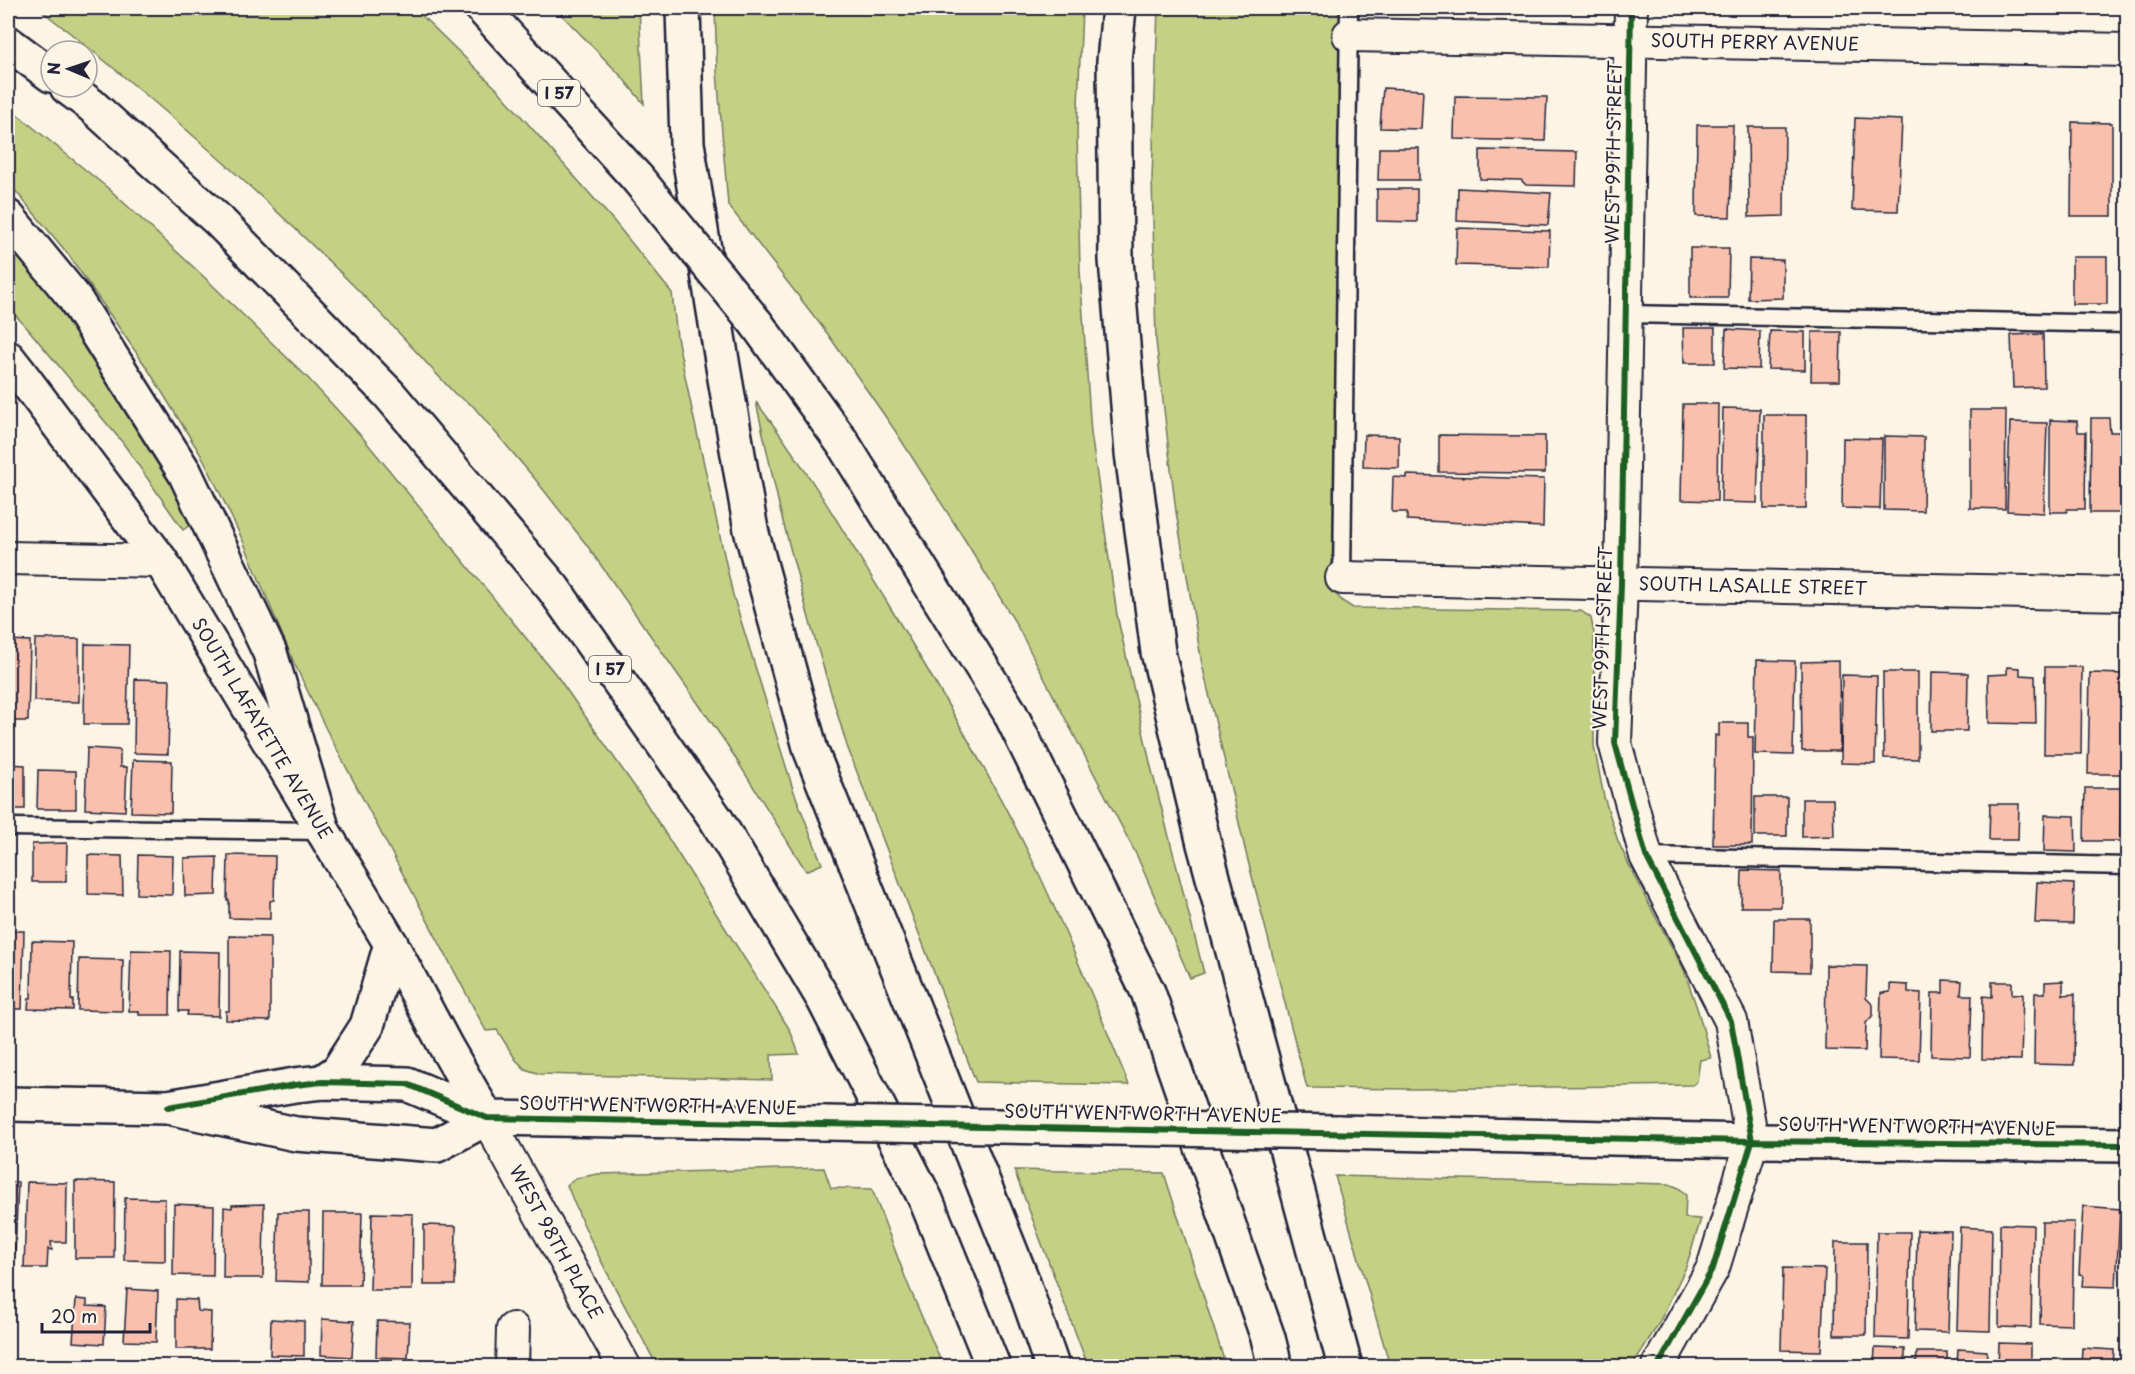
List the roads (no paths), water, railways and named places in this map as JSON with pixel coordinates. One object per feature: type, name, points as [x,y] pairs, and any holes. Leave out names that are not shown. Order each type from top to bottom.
[{"type":"main road","name":"I 57","points":[[482,8],[637,178],[756,323],[842,442],[1009,711],[1148,992],[1268,1338],[1275,1366]]},
{"type":"main road","points":[[683,8],[687,143],[751,530],[811,751],[1017,1266],[1052,1366]]},
{"type":"main road","points":[[1119,8],[1114,61],[1116,260],[1132,453],[1158,651],[1204,844],[1345,1366]]},
{"type":"main road","points":[[8,43],[39,66]]},
{"type":"main road","name":"I 57","points":[[83,99],[218,220],[389,394],[553,588],[716,819],[824,1000],[926,1200],[993,1366]]},
{"type":"main road","points":[[8,217],[73,296],[185,473],[270,653],[323,831]]},
{"type":"main road","name":"SOUTH LAFAYETTE AVENUE","points":[[8,358],[161,561],[392,944],[446,1047],[487,1118]]},
{"type":"main road","points":[[322,1082],[338,1071],[367,1026],[392,944]]},
{"type":"main road","name":"SOUTH WENTWORTH AVENUE","points":[[168,1107],[322,1082],[407,1084],[487,1118],[1752,1141],[2127,1144]]},
{"type":"main road","name":"SOUTH WENTWORTH AVENUE","points":[[8,1104],[168,1107],[296,1134],[437,1145],[487,1118]]},
{"type":"street","name":"WEST 99TH STREET","points":[[1631,8],[1621,584],[1614,743],[1646,856],[1731,1021],[1752,1141],[1713,1268],[1658,1366]]},
{"type":"street","name":"SOUTH PERRY AVENUE","points":[[1349,21],[1631,41],[2127,50]]},
{"type":"street","points":[[8,558],[161,561]]},
{"type":"street","name":"SOUTH LASALLE STREET","points":[[1342,578],[2127,594]]},
{"type":"street","name":"WEST 98TH PLACE","points":[[487,1118],[624,1366]]},
{"type":"street","points":[[512,1366],[513,1329]]},
{"type":"lane","points":[[1342,578],[1349,21]]},
{"type":"lane","points":[[1626,314],[2127,324]]},
{"type":"lane","points":[[8,827],[323,831]]},
{"type":"lane","points":[[1646,856],[2127,866]]}]
